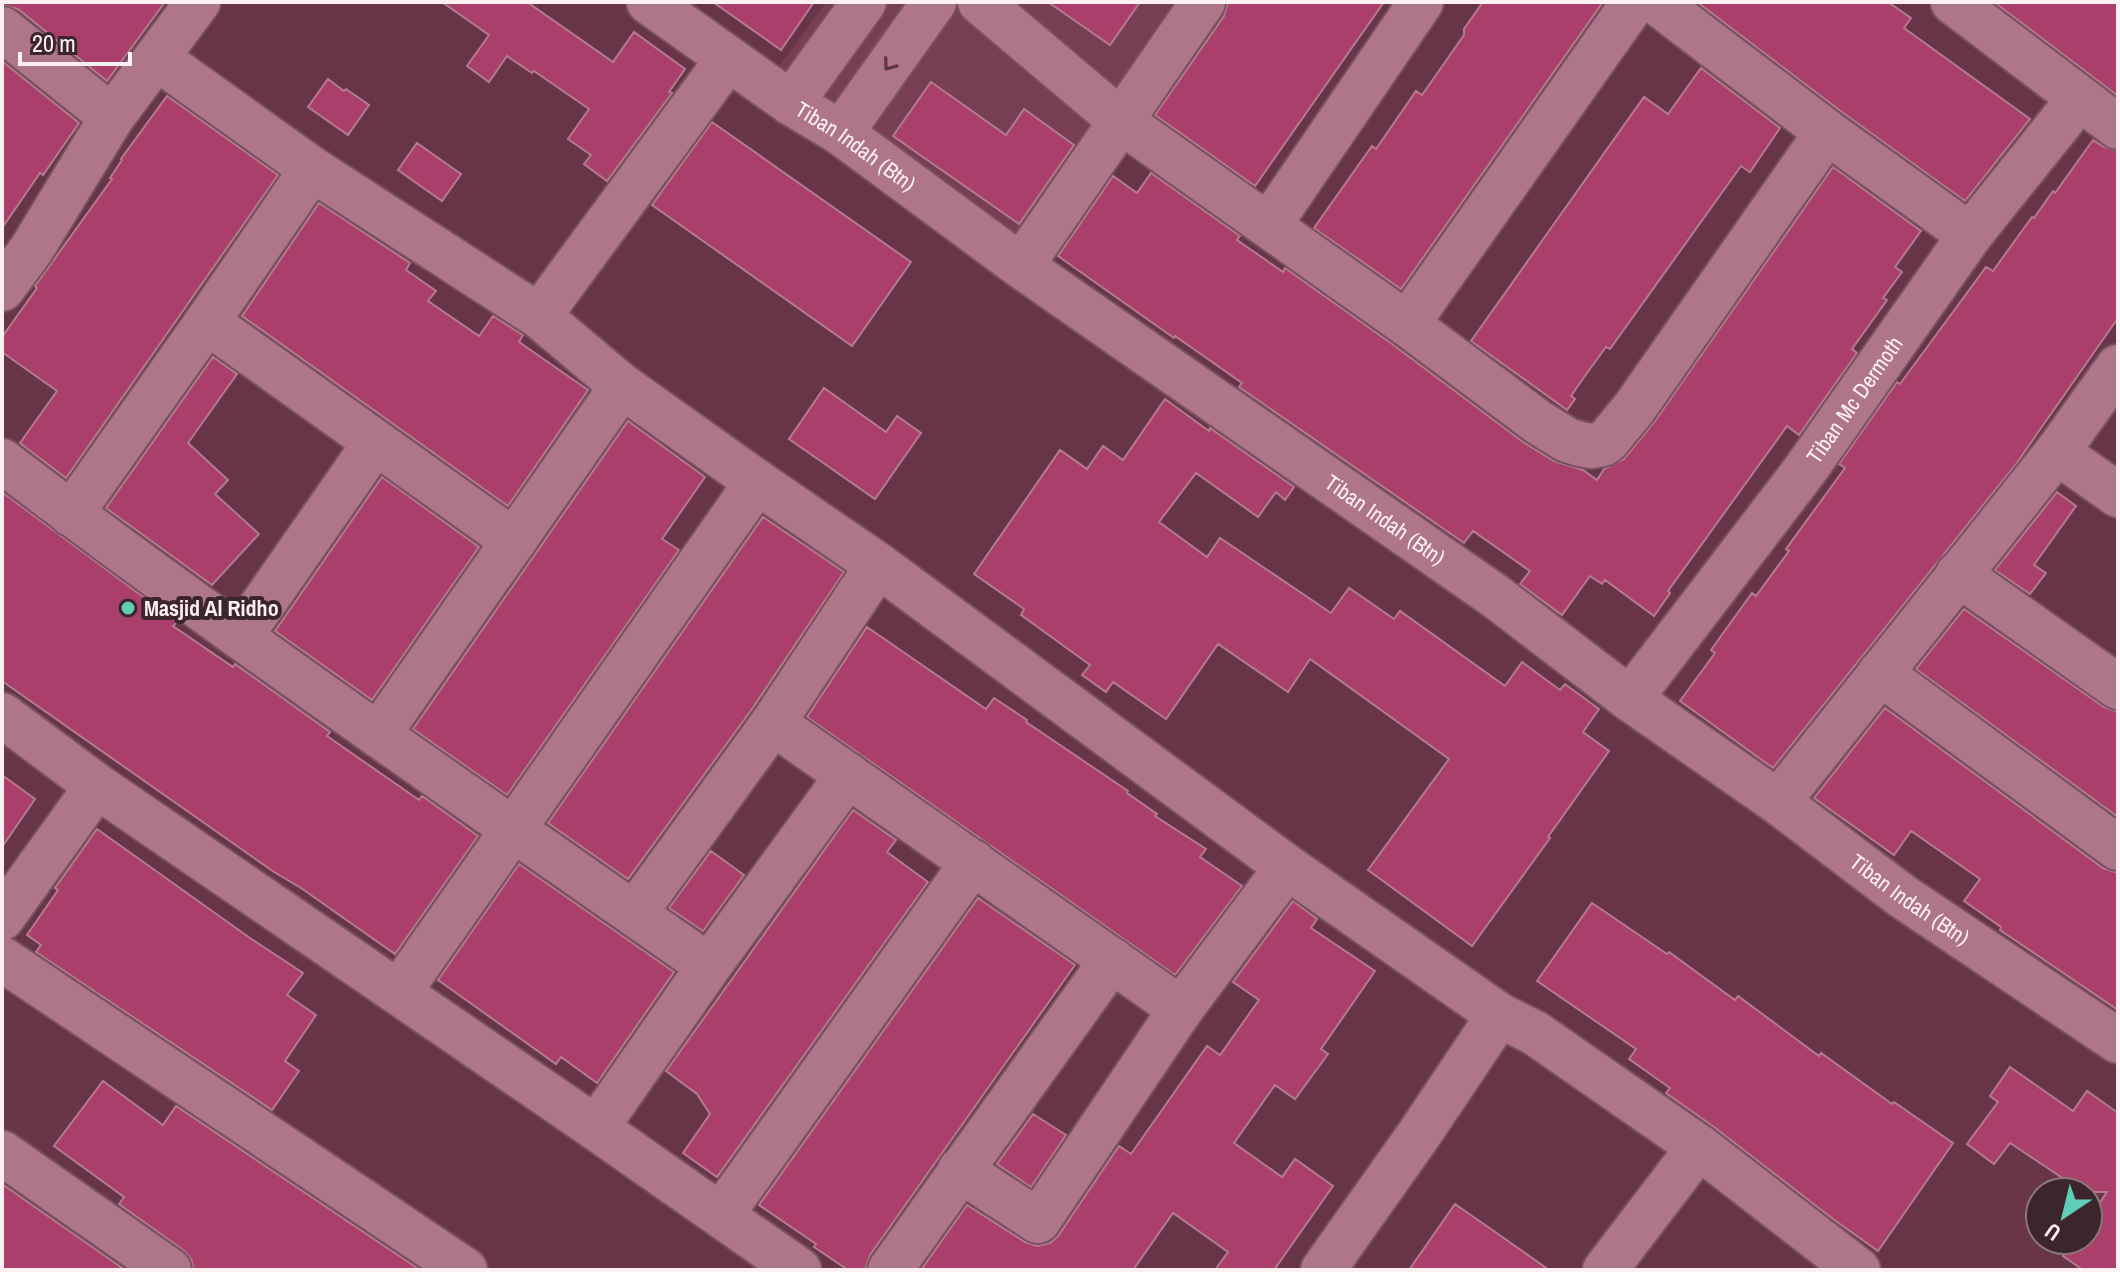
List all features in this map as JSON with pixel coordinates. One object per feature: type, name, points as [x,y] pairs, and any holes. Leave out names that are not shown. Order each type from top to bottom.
[{"type":"street","points":[[2,289],[17,239],[198,2]]},
{"type":"street","name":"Tiban Indah (Btn)","points":[[649,2],[791,103],[841,133],[1021,266],[1495,596],[1630,699],[1778,802],[1902,896],[2118,1041]]},
{"type":"street","points":[[791,103],[864,2]]},
{"type":"street","points":[[841,133],[934,2]]},
{"type":"street","points":[[980,2],[1122,122],[1407,324],[1538,422],[1567,440],[1592,446],[1603,444],[1635,407],[1827,132]]},
{"type":"street","points":[[1021,266],[1203,2]]},
{"type":"street","points":[[1269,225],[1421,2]]},
{"type":"street","points":[[1407,324],[1634,2]]},
{"type":"street","points":[[1656,2],[1827,132],[1970,235]]},
{"type":"street","points":[[1953,2],[2118,127]]},
{"type":"street","points":[[2,29],[112,117]]},
{"type":"street","points":[[157,58],[312,169],[539,316],[622,386],[878,565],[1287,867],[1499,1015],[1535,1033],[1699,1147],[1858,1270]]},
{"type":"street","points":[[539,316],[728,59]]},
{"type":"street","name":"Tiban Mc Dermoth","points":[[1630,699],[1805,470],[1970,235],[2079,99]]},
{"type":"street","points":[[71,514],[312,169]]},
{"type":"street","points":[[207,322],[514,541]]},
{"type":"street","points":[[1778,802],[2057,452],[2118,367]]},
{"type":"street","points":[[378,735],[622,386]]},
{"type":"street","points":[[240,637],[375,443]]},
{"type":"street","points":[[2057,452],[2118,495]]},
{"type":"street","points":[[2,461],[240,637],[709,966]]},
{"type":"street","points":[[399,992],[757,482]]},
{"type":"street","points":[[634,914],[773,723],[878,565]]},
{"type":"street","points":[[1958,574],[2118,687]]},
{"type":"street","points":[[1880,673],[2118,848]]},
{"type":"street","points":[[2,715],[97,786],[799,1270]]},
{"type":"street","points":[[773,723],[1181,1009]]},
{"type":"street","points":[[596,1128],[848,775]]},
{"type":"street","points":[[2,918],[97,786]]},
{"type":"street","points":[[721,1215],[973,862]]},
{"type":"street","points":[[960,1170],[1038,1221],[1181,1009],[1287,867]]},
{"type":"street","points":[[2,959],[465,1270]]},
{"type":"street","points":[[890,1270],[1112,960]]},
{"type":"street","points":[[1323,1270],[1499,1015]]},
{"type":"street","points":[[1605,1270],[1699,1147]]},
{"type":"street","points":[[2,1153],[169,1270]]},
{"type":"shaded area","points":[[826,2],[1192,2],[1023,243],[778,68]]},
{"type":"building","points":[[2,2],[165,2],[107,81],[18,9],[2,5]]},
{"type":"building","points":[[442,2],[527,2],[613,62],[634,32],[685,69],[669,92],[672,93],[607,181],[584,164],[591,155],[568,139],[589,109],[507,56],[489,82],[467,66],[489,35]]},
{"type":"building","points":[[713,2],[814,2],[781,50]]},
{"type":"building","points":[[1048,2],[1140,2],[1110,45]]},
{"type":"building","points":[[1228,2],[1384,2],[1255,186],[1155,115],[1224,16]]},
{"type":"building","points":[[1483,2],[1603,2],[1401,289],[1314,228],[1372,146],[1376,149],[1416,91],[1422,95]]},
{"type":"building","points":[[1697,2],[1888,2],[1911,18],[1904,28],[2030,119],[1965,201]]},
{"type":"building","points":[[1994,2],[2118,2],[2118,96]]},
{"type":"building","points":[[2,61],[79,123],[2,228]]},
{"type":"building","points":[[1701,68],[1780,128],[1750,172],[1741,166],[1610,349],[1606,347],[1587,373],[1571,396],[1575,399],[1567,410],[1471,341],[1644,97],[1668,114]]},
{"type":"building","points":[[328,79],[369,105],[348,135],[308,107]]},
{"type":"building","points":[[931,82],[1006,135],[1024,109],[1074,145],[1019,224],[893,136]]},
{"type":"building","points":[[167,96],[278,175],[66,478],[20,443],[57,391],[2,352],[2,337]]},
{"type":"building","points":[[712,122],[911,262],[852,346],[652,205]]},
{"type":"building","points":[[2093,140],[2118,151],[2118,318],[2016,464],[1773,768],[1680,701],[1715,653],[1711,650],[1752,593],[1756,596],[1789,551],[1786,549],[1845,468],[1839,464],[1897,382],[1900,384],[1986,267],[1993,271]]},
{"type":"building","points":[[417,143],[461,174],[442,201],[398,170]]},
{"type":"building","points":[[1833,167],[1921,231],[1895,267],[1902,272],[1883,298],[1887,300],[1852,349],[1857,353],[1799,435],[1787,426],[1668,591],[1670,593],[1654,616],[1605,580],[1602,584],[1590,576],[1562,615],[1520,584],[1530,571],[1473,531],[1464,543],[1239,387],[1242,383],[1058,256],[1113,176],[1137,193],[1151,173],[1240,236],[1237,240],[1283,272],[1285,268],[1523,442],[1554,461],[1583,470],[1597,480],[1604,469],[1624,459],[1655,421]]},
{"type":"building","points":[[319,203],[410,263],[406,270],[436,291],[428,301],[479,336],[493,316],[523,335],[519,342],[588,390],[508,506],[242,316]]},
{"type":"building","points":[[213,357],[237,374],[188,443],[228,480],[215,494],[259,534],[212,585],[106,508]]},
{"type":"building","points":[[824,388],[886,432],[897,416],[921,433],[875,499],[789,439]]},
{"type":"building","points":[[1165,399],[1294,487],[1285,500],[1276,492],[1258,517],[1196,473],[1159,522],[1207,557],[1220,538],[1331,613],[1349,588],[1394,619],[1400,611],[1505,686],[1522,662],[1560,690],[1565,684],[1599,709],[1583,732],[1609,751],[1472,946],[1368,870],[1449,759],[1310,659],[1288,692],[1218,644],[1166,719],[1113,682],[1106,692],[1082,675],[1090,665],[1021,615],[1024,609],[974,574],[1060,450],[1087,469],[1103,446],[1123,460]]},
{"type":"building","points":[[628,421],[705,477],[662,539],[679,550],[507,795],[413,729]]},
{"type":"building","points":[[382,477],[479,547],[372,700],[275,631]]},
{"type":"building","points":[[2,492],[177,622],[173,626],[233,667],[235,664],[330,732],[327,736],[419,800],[422,796],[478,836],[395,954],[2,681]]},
{"type":"building","points":[[2057,492],[2076,506],[2034,565],[2046,573],[2030,594],[1995,570]]},
{"type":"building","points":[[763,517],[844,572],[752,709],[628,879],[548,823]]},
{"type":"building","points":[[1964,609],[2104,707],[2118,712],[2118,817],[1916,669]]},
{"type":"building","points":[[867,627],[986,709],[994,698],[1027,720],[1128,791],[1157,814],[1155,816],[1206,849],[1200,857],[1242,886],[1175,975],[807,717]]},
{"type":"building","points":[[1885,708],[2103,868],[2118,873],[2118,1010],[2000,930],[2001,927],[1964,901],[1980,879],[1911,831],[1894,855],[1814,798]]},
{"type":"building","points":[[2,775],[35,799],[2,847]]},
{"type":"building","points":[[853,810],[896,840],[887,852],[928,882],[717,1177],[683,1153],[710,1114],[697,1094],[666,1071]]},
{"type":"building","points":[[97,829],[303,973],[287,995],[316,1015],[285,1061],[299,1071],[272,1110],[36,952],[41,945],[27,935],[58,890],[55,888]]},
{"type":"building","points":[[711,851],[744,875],[703,931],[669,908]]},
{"type":"building","points":[[519,864],[674,972],[597,1083],[561,1057],[556,1064],[438,980]]},
{"type":"building","points":[[978,898],[1075,965],[870,1255],[865,1270],[848,1270],[759,1205]]},
{"type":"building","points":[[1293,901],[1317,919],[1311,928],[1375,971],[1321,1049],[1328,1054],[1295,1099],[1275,1085],[1234,1143],[1282,1177],[1295,1159],[1333,1186],[1274,1270],[1215,1270],[1228,1252],[1173,1213],[1133,1270],[921,1270],[967,1205],[1025,1242],[1037,1246],[1050,1243],[1058,1236],[1119,1146],[1131,1154],[1207,1046],[1220,1055],[1259,1000],[1233,982]]},
{"type":"building","points":[[1592,903],[1667,954],[1669,952],[1735,1000],[1738,996],[1819,1056],[1821,1053],[1953,1143],[1878,1251],[1666,1093],[1670,1088],[1629,1059],[1636,1049],[1537,981]]},
{"type":"building","points":[[2010,1067],[2073,1111],[2087,1091],[2118,1113],[2118,1270],[2083,1270],[2063,1256],[2104,1256],[2104,1196],[2107,1192],[2104,1192],[2104,1176],[2060,1176],[2010,1143],[1994,1164],[1967,1144],[1998,1102],[1990,1096]]},
{"type":"building","points":[[103,1081],[163,1125],[176,1106],[420,1270],[194,1270],[191,1259],[183,1250],[119,1204],[124,1197],[54,1146]]},
{"type":"building","points":[[1033,1114],[1066,1135],[1031,1187],[997,1164]]},
{"type":"building","points":[[2,1184],[125,1270],[2,1270]]},
{"type":"building","points":[[1455,1204],[1501,1236],[1549,1270],[1409,1270]]},
{"type":"place","name":"Masjid Al Ridho","points":[[128,608]]}]
